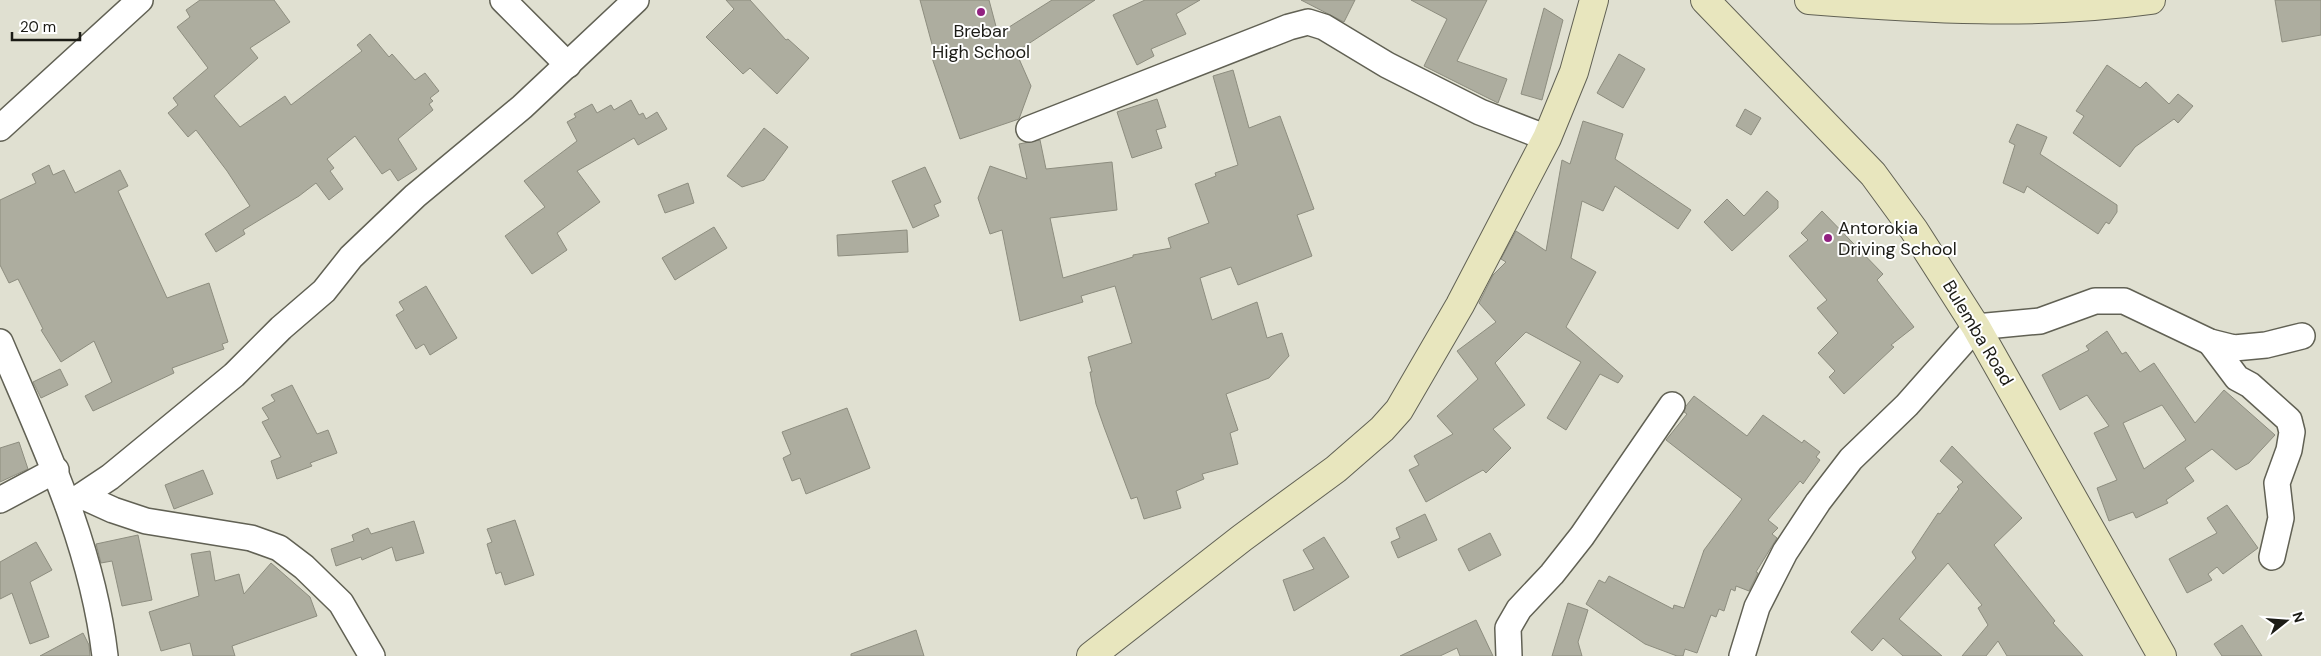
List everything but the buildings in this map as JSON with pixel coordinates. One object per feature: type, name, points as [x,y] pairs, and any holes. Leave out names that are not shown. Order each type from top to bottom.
[{"type":"street","points":[[0,128],[140,0]]},
{"type":"street","points":[[503,0],[568,65]]},
{"type":"street","points":[[75,500],[110,477],[234,375],[281,328],[324,291],[351,257],[415,196],[522,108],[636,0]]},
{"type":"street","points":[[1099,653],[1336,469],[1362,447],[1393,416],[1460,305],[1547,138],[1574,72],[1596,0]]},
{"type":"street","name":"Bulemba Road","points":[[1705,0],[1873,174],[1914,230],[1976,327],[2162,656]]},
{"type":"street","points":[[1809,0],[1896,7],[2005,10],[2113,5],[2151,0]]},
{"type":"street","points":[[1029,128],[1289,27],[1308,22],[1324,27],[1387,65],[1480,112],[1547,138]]},
{"type":"street","points":[[1742,656],[1757,607],[1785,552],[1818,502],[1851,459],[1907,405],[1976,327],[2040,321],[2094,301],[2124,301],[2210,342],[2234,348],[2266,345],[2302,336]]},
{"type":"street","points":[[0,342],[56,470],[75,500],[105,656]]},
{"type":"street","points":[[2210,342],[2237,378],[2256,390],[2289,420],[2292,432],[2289,450],[2277,483],[2281,518],[2272,557]]},
{"type":"street","points":[[1509,656],[1508,628],[1519,609],[1552,574],[1582,536],[1672,405]]},
{"type":"street","points":[[0,500],[56,470]]},
{"type":"street","points":[[75,500],[113,510],[146,522],[251,538],[279,548],[304,567],[340,603],[372,656]]},
{"type":"place","name":"Brebar High School","points":[[981,12]]},
{"type":"place","name":"Antorokia Driving School","points":[[1828,238]]}]
